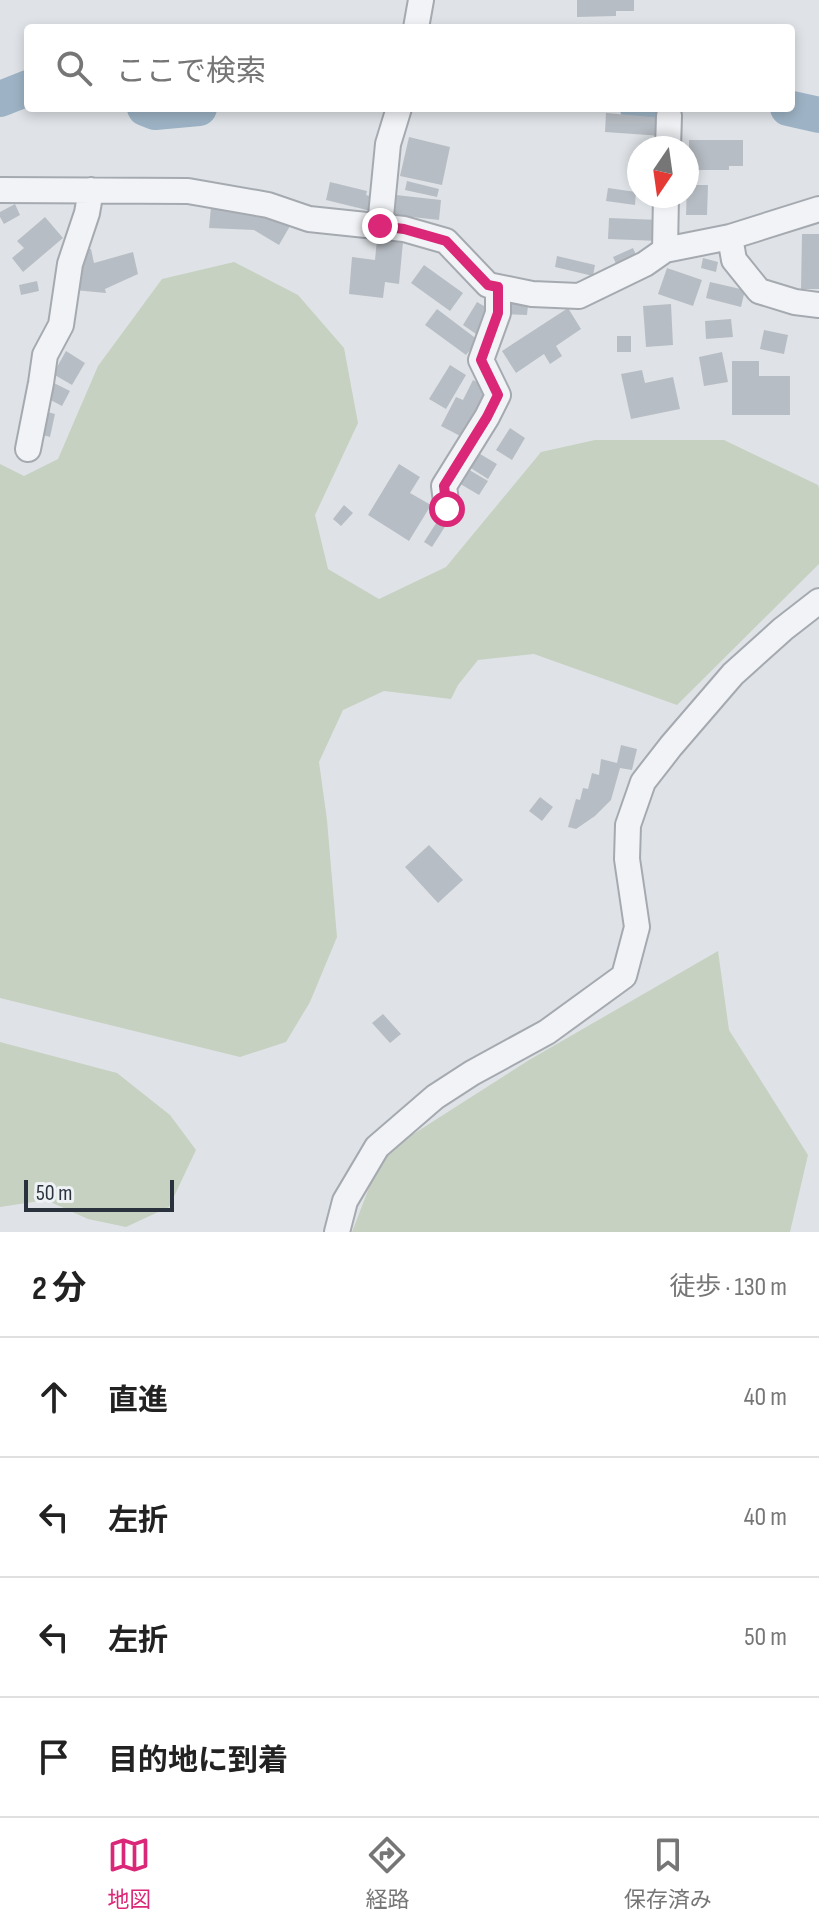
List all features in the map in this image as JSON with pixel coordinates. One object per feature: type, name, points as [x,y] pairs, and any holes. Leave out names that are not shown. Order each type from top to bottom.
[{"type":"street","points":[[417,24],[421,0]]},
{"type":"street","points":[[380,226],[388,144],[398,112]]},
{"type":"street","points":[[668,136],[669,116]]},
{"type":"street","points":[[0,190],[188,191],[268,205],[309,219],[404,229],[446,241],[488,285],[532,294],[579,296],[645,264],[665,250],[730,237],[819,209]]},
{"type":"street","points":[[28,449],[45,355],[61,325],[70,264],[87,213],[91,190]]},
{"type":"street","points":[[665,250],[666,208]]},
{"type":"street","points":[[730,237],[734,260],[759,291],[795,302],[819,305]]},
{"type":"street","points":[[447,509],[444,486],[498,395],[481,360],[498,313],[498,287]]},
{"type":"street","points":[[337,1232],[345,1201],[377,1147],[435,1097],[547,1032],[624,976],[637,927],[627,859],[628,825],[643,782],[733,674],[819,601]]},
{"type":"green space","points":[[234,262],[298,295],[344,348],[358,423],[315,515],[328,569],[379,599],[446,567],[541,452],[595,440],[724,440],[819,488],[819,564],[677,705],[534,654],[478,660],[451,699],[384,691],[343,710],[319,762],[337,937],[310,1002],[286,1042],[240,1057],[0,998],[0,464],[24,476],[58,459],[98,366],[162,279]]},
{"type":"green space","points":[[718,951],[729,1030],[808,1155],[790,1232],[352,1232],[382,1154],[529,1060]]},
{"type":"green space","points":[[0,1042],[117,1073],[170,1115],[196,1150],[169,1207],[126,1227],[88,1219],[46,1200],[0,1207]]},
{"type":"building","points":[[577,0],[634,0],[634,11],[616,11],[616,16],[577,17]]},
{"type":"building","points":[[606,113],[663,118],[662,136],[605,132]]},
{"type":"building","points":[[409,137],[450,147],[442,185],[400,176]]},
{"type":"building","points":[[699,140],[743,140],[743,166],[729,166],[729,170],[699,170]]},
{"type":"building","points":[[407,181],[439,189],[437,197],[405,190]]},
{"type":"building","points":[[330,182],[367,191],[366,195],[378,198],[375,212],[326,200]]},
{"type":"building","points":[[699,185],[708,185],[707,215],[686,215],[686,208],[699,208]]},
{"type":"building","points":[[608,188],[627,191],[627,204],[606,201]]},
{"type":"building","points":[[396,195],[441,200],[439,220],[394,215]]},
{"type":"building","points":[[15,204],[20,215],[4,224],[0,212]]},
{"type":"building","points":[[211,207],[260,212],[290,226],[279,245],[254,230],[209,228]]},
{"type":"building","points":[[45,217],[63,238],[23,272],[12,258],[24,248],[17,241]]},
{"type":"building","points":[[609,218],[660,220],[659,241],[608,239]]},
{"type":"building","points":[[802,234],[819,234],[819,289],[801,289]]},
{"type":"building","points":[[377,239],[403,242],[399,284],[385,282],[383,298],[349,294],[352,257],[375,260]]},
{"type":"building","points":[[80,247],[91,249],[94,263],[133,252],[138,274],[105,289],[106,293],[74,290]]},
{"type":"building","points":[[633,248],[637,257],[617,266],[613,257]]},
{"type":"building","points":[[557,256],[595,265],[593,276],[555,267]]},
{"type":"building","points":[[703,258],[718,262],[716,272],[701,268]]},
{"type":"building","points":[[424,265],[463,293],[450,311],[411,283]]},
{"type":"building","points":[[667,268],[702,280],[693,306],[658,294]]},
{"type":"building","points":[[37,281],[39,291],[21,295],[19,285]]},
{"type":"building","points":[[710,282],[745,290],[741,307],[706,298]]},
{"type":"building","points":[[477,302],[494,312],[479,336],[463,325]]},
{"type":"building","points":[[504,303],[528,305],[527,315],[504,314]]},
{"type":"building","points":[[671,304],[673,345],[646,347],[643,306]]},
{"type":"building","points":[[568,308],[581,329],[556,346],[562,356],[550,364],[544,354],[516,373],[502,351]]},
{"type":"building","points":[[437,309],[478,340],[466,355],[425,325]]},
{"type":"building","points":[[731,319],[733,337],[706,339],[705,321]]},
{"type":"building","points":[[764,330],[788,335],[784,354],[760,349]]},
{"type":"building","points":[[617,336],[631,336],[631,352],[617,352]]},
{"type":"building","points":[[66,351],[85,363],[72,385],[53,374]]},
{"type":"building","points":[[722,352],[728,382],[704,386],[699,357]]},
{"type":"building","points":[[732,361],[759,361],[759,376],[790,376],[790,415],[732,415]]},
{"type":"building","points":[[450,365],[466,375],[446,409],[429,399]]},
{"type":"building","points":[[642,370],[645,383],[673,377],[680,409],[631,419],[621,374]]},
{"type":"building","points":[[473,380],[492,390],[466,439],[441,426],[456,397],[463,400]]},
{"type":"building","points":[[52,382],[70,391],[62,406],[45,397]]},
{"type":"building","points":[[40,410],[55,414],[50,437],[35,433]]},
{"type":"building","points":[[510,428],[525,438],[512,460],[496,450]]},
{"type":"building","points":[[475,451],[497,464],[488,479],[466,465]]},
{"type":"building","points":[[399,464],[420,477],[410,493],[431,505],[409,541],[368,515]]},
{"type":"building","points":[[466,468],[488,481],[479,495],[457,482]]},
{"type":"building","points":[[344,505],[353,513],[341,526],[333,519]]},
{"type":"building","points":[[440,517],[448,522],[432,547],[424,542]]},
{"type":"building","points":[[621,745],[637,749],[632,770],[620,768],[611,800],[595,816],[576,829],[568,827],[576,799],[580,800],[583,788],[588,789],[592,773],[599,775],[601,759],[617,763]]},
{"type":"building","points":[[540,797],[553,807],[542,821],[529,811]]},
{"type":"building","points":[[429,845],[463,880],[438,903],[405,867]]},
{"type":"building","points":[[383,1014],[401,1034],[390,1043],[372,1023]]},
{"type":"waterway","points":[[0,99],[24,90]]},
{"type":"waterway","points":[[795,110],[819,115]]},
{"type":"route","points":[[380,226],[446,241],[488,285],[498,287],[498,313],[481,360],[498,395],[444,486],[447,509]]}]
